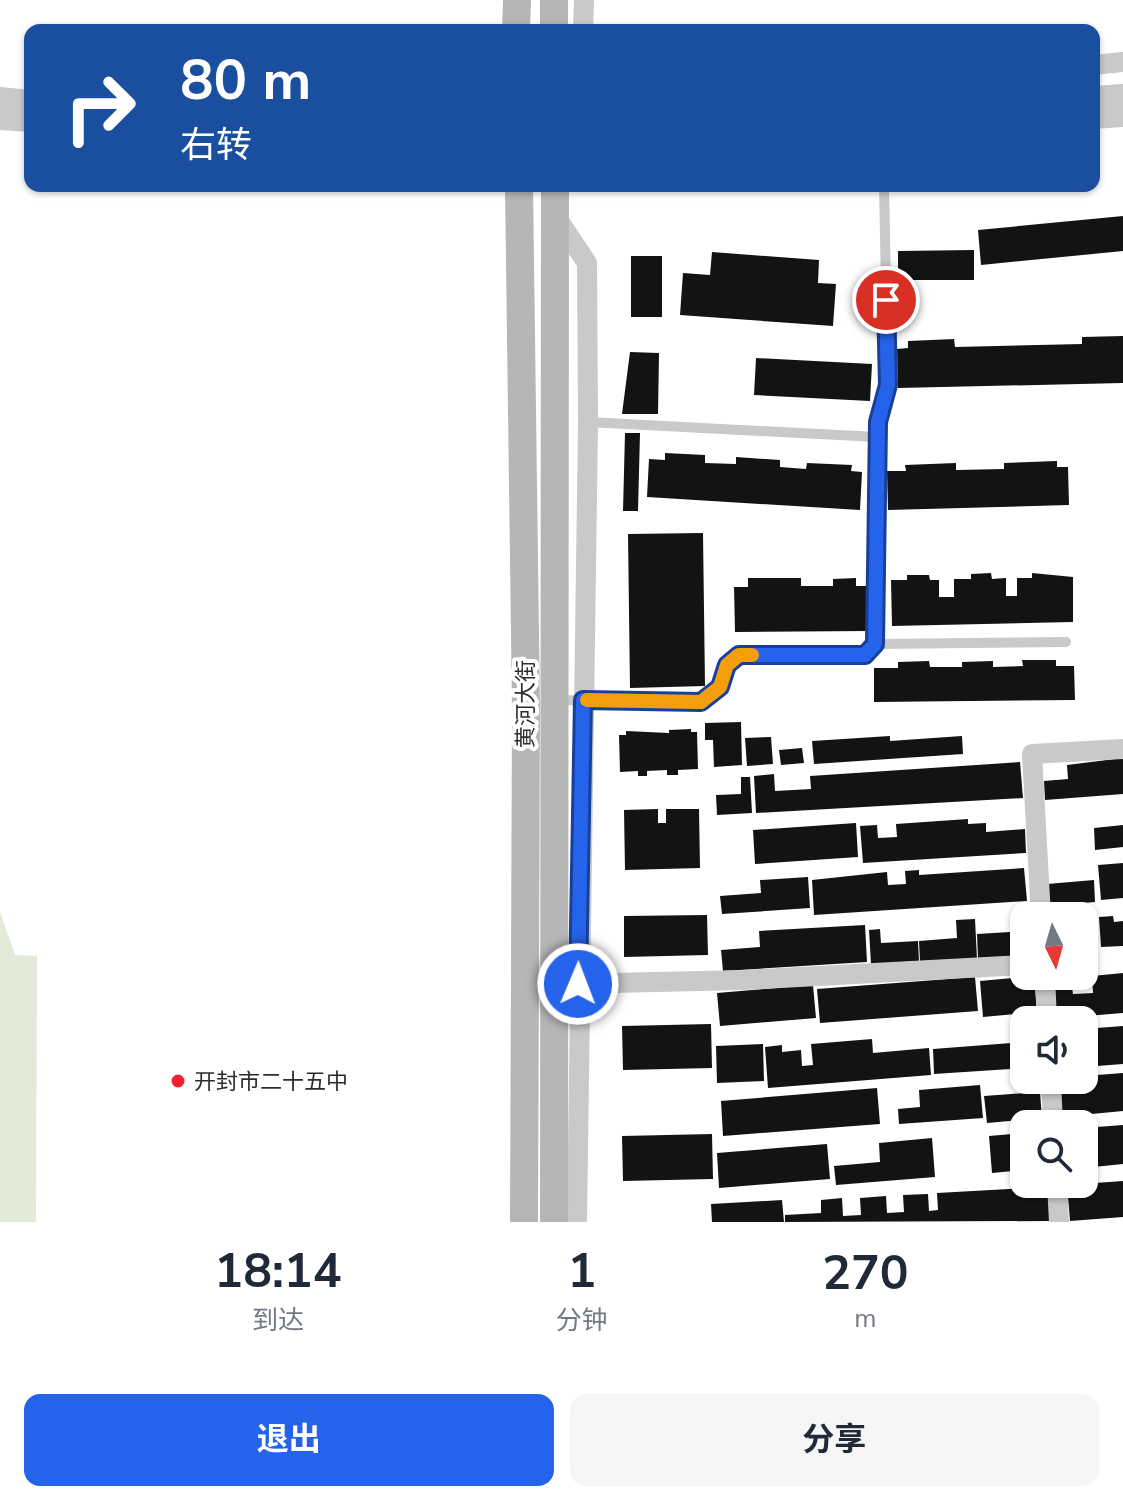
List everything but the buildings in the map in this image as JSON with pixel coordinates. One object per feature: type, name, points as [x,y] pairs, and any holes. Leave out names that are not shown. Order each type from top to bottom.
[{"type":"main road","points":[[516,24],[517,0]]},
{"type":"main road","points":[[554,0],[554,24]]},
{"type":"main road","name":"黄河大街","points":[[519,192],[526,709],[524,1222]]},
{"type":"main road","name":"黄河大街","points":[[554,1222],[566,984],[553,700],[555,192]]},
{"type":"street","points":[[583,24],[584,0]]},
{"type":"street","points":[[1100,64],[1123,62]]},
{"type":"street","points":[[1100,98],[1123,96]]},
{"type":"street","points":[[0,99],[24,101]]},
{"type":"street","points":[[1100,117],[1123,115]]},
{"type":"street","points":[[0,118],[24,120]]},
{"type":"street","points":[[555,215],[587,263],[588,422],[583,700],[566,984],[577,1222]]},
{"type":"street","points":[[1040,902],[1032,754],[1123,749]]},
{"type":"street","points":[[566,984],[743,980],[1010,966]]},
{"type":"street","points":[[1058,1198],[1059,1222]]},
{"type":"lane","points":[[553,700],[701,702],[720,687],[727,665],[739,655],[865,655],[875,644],[877,437],[888,385],[884,192]]},
{"type":"lane","points":[[588,422],[877,437]]},
{"type":"lane","points":[[875,644],[1066,642]]},
{"type":"green space","points":[[0,912],[15,955],[37,956],[36,1222],[0,1222]]},
{"type":"slow traffic","points":[[587,700],[701,702],[720,687],[727,665],[739,655],[752,655]]},
{"type":"place","name":"开封市二十五中","points":[[178,1081]]},
{"type":"route","points":[[578,984],[583,700],[701,702],[720,687],[727,665],[739,655],[865,655],[875,644],[878,422],[888,385],[886,300]]}]
